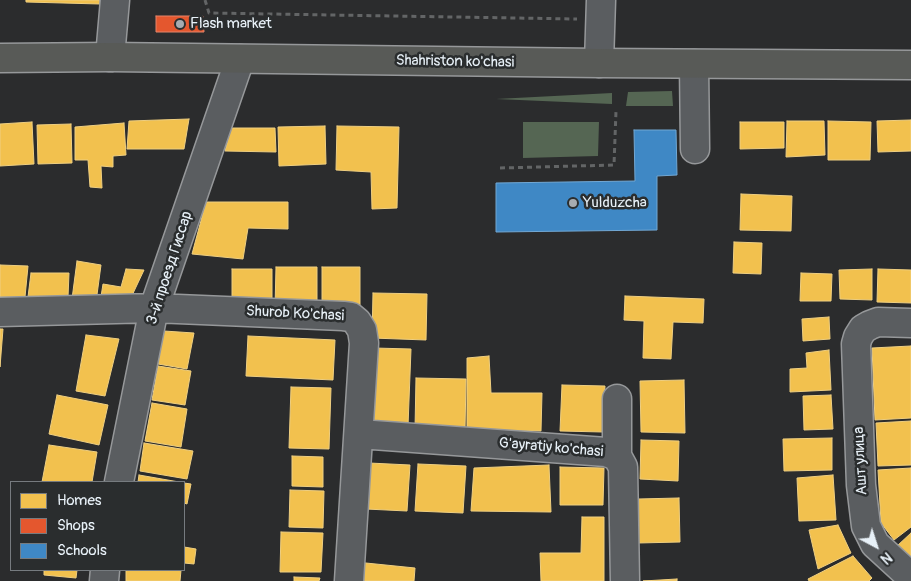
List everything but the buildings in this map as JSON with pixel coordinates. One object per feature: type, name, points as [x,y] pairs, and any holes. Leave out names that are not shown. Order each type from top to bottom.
[{"type":"main road","name":"Shahriston ko'chasi","points":[[0,58],[110,57],[911,65]]},
{"type":"street","points":[[110,57],[115,0]]},
{"type":"street","points":[[599,63],[600,10]]},
{"type":"street","name":"3-й проезд Гиссар","points":[[119,481],[154,308],[240,59]]},
{"type":"street","points":[[694,64],[695,149]]},
{"type":"street","name":"Shurob Ko'chasi","points":[[0,312],[154,308],[351,317],[362,330],[364,343],[348,581]]},
{"type":"street","name":"Ашт улица","points":[[911,322],[878,322],[863,329],[856,344],[861,485],[866,526],[875,544],[911,577]]},
{"type":"street","points":[[617,399],[617,456]]},
{"type":"street","name":"G'ayratiy ko'chasi","points":[[359,434],[606,452],[617,456],[623,467],[625,581]]},
{"type":"path","points":[[206,0],[209,13],[600,10]]},
{"type":"path","points":[[500,168],[614,165],[616,111]]},
{"type":"green space","points":[[672,91],[673,106],[626,106],[628,92]]},
{"type":"green space","points":[[612,93],[612,104],[496,99]]},
{"type":"green space","points":[[523,122],[599,122],[598,156],[523,158]]},
{"type":"place","name":"Flash market","points":[[180,24]]},
{"type":"place","name":"Yulduzcha","points":[[573,203]]}]
